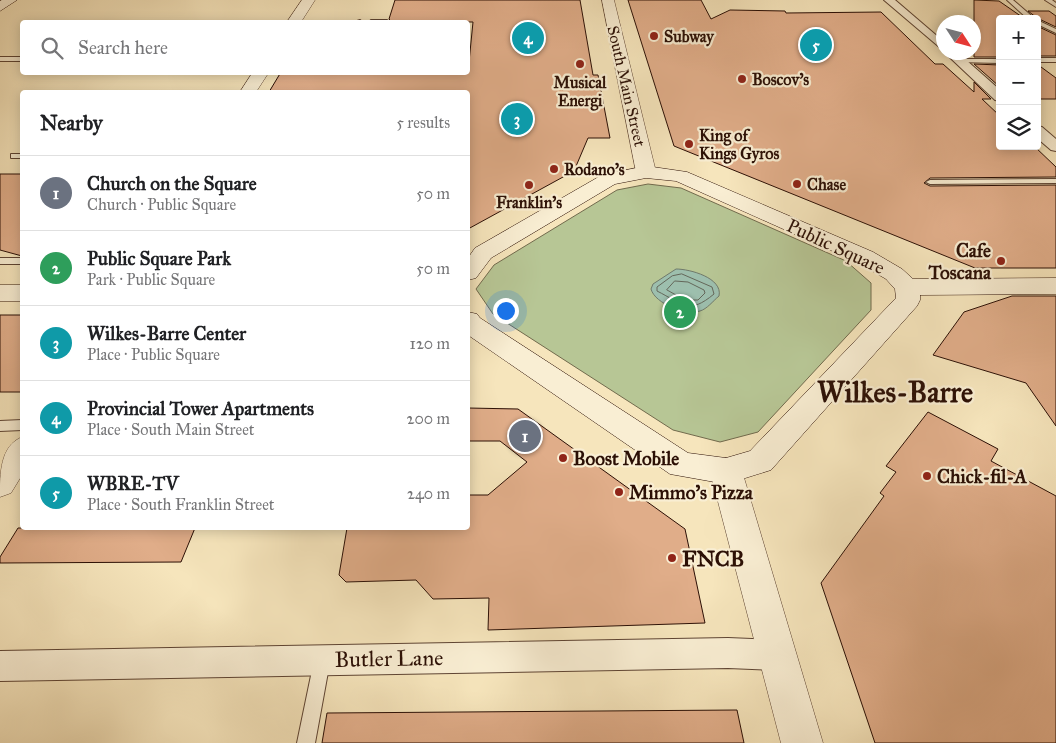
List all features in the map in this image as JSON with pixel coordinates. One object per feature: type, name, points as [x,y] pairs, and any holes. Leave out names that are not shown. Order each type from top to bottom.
[{"type":"main road","points":[[0,7],[11,0]]},
{"type":"main road","points":[[295,20],[309,0]]},
{"type":"main road","name":"South Main Street","points":[[608,0],[646,172]]},
{"type":"main road","points":[[249,90],[259,75]]},
{"type":"main road","name":"Public Square","points":[[470,270],[483,252],[609,179],[646,172],[680,176],[865,257],[894,274],[907,287]]},
{"type":"main road","points":[[470,324],[681,465],[726,470],[760,461],[908,300],[907,287],[1054,288]]},
{"type":"main road","points":[[0,294],[20,293]]},
{"type":"main road","points":[[0,484],[20,452]]},
{"type":"main road","points":[[726,470],[802,743]]},
{"type":"street","points":[[889,0],[936,41]]},
{"type":"street","points":[[957,60],[996,94]]},
{"type":"street","points":[[1041,134],[1056,147]]},
{"type":"street","name":"Butler Lane","points":[[0,666],[728,653],[779,655]]},
{"type":"lane","points":[[1010,0],[1027,15]]},
{"type":"lane","points":[[1048,0],[1056,6]]},
{"type":"lane","points":[[1041,24],[1056,31]]},
{"type":"lane","points":[[0,59],[20,59]]},
{"type":"lane","points":[[981,59],[996,61]]},
{"type":"lane","points":[[1041,60],[1056,60]]},
{"type":"lane","points":[[930,182],[1056,181]]},
{"type":"lane","points":[[0,261],[20,261]]},
{"type":"lane","points":[[0,426],[20,426]]},
{"type":"lane","points":[[306,743],[322,659]]},
{"type":"green space","points":[[648,184],[681,188],[846,261],[871,283],[871,310],[758,432],[720,442],[673,430],[493,314],[476,289],[494,265],[617,190]]},
{"type":"water","points":[[676,269],[697,273],[711,280],[719,290],[719,296],[708,307],[694,312],[679,310],[665,304],[658,299],[651,289],[653,284]]},
{"type":"building","points":[[395,0],[580,0],[593,75],[598,75],[610,138],[588,138],[574,171],[470,228],[470,90],[270,90],[279,75],[470,75],[473,22],[470,22],[470,20],[389,19]]},
{"type":"building","points":[[628,0],[701,0],[711,19],[730,10],[785,11],[786,13],[881,12],[935,64],[943,64],[974,92],[974,82],[991,99],[982,99],[996,112],[996,150],[1038,150],[1056,167],[1056,177],[930,178],[924,183],[930,186],[1056,185],[1056,268],[975,268],[674,146]]},
{"type":"building","points":[[974,0],[999,1],[1019,15],[996,15],[996,57],[981,57],[981,15],[974,15]]},
{"type":"building","points":[[1028,11],[1049,11],[1056,16],[1056,27],[1041,20],[1041,15],[1033,15]]},
{"type":"building","points":[[1041,28],[1056,35],[1056,56],[1041,56]]},
{"type":"building","points":[[974,64],[996,65],[996,83]]},
{"type":"building","points":[[1041,67],[1056,78],[1056,99],[1041,99]]},
{"type":"building","points":[[0,174],[20,174],[20,255],[0,250]]},
{"type":"building","points":[[1012,296],[1056,296],[1056,426],[1026,383],[933,355],[964,312]]},
{"type":"building","points":[[0,315],[20,315],[20,392],[0,392]]},
{"type":"building","points":[[470,408],[518,409],[685,529],[705,623],[488,630],[489,598],[433,599],[416,580],[346,582],[339,575],[347,530],[470,530],[470,495],[488,495],[527,462],[500,441],[470,441]]},
{"type":"building","points":[[928,412],[998,449],[991,461],[1056,496],[1056,743],[875,743],[821,583],[884,496],[880,493],[896,472],[886,466]]},
{"type":"building","points":[[18,528],[20,530],[194,530],[181,562],[0,563],[0,557]]},
{"type":"building","points":[[737,710],[744,743],[322,743],[327,713]]},
{"type":"place","name":"Subway","points":[[654,36]]},
{"type":"place","name":"Provincial Tower Apartments","points":[[528,38]]},
{"type":"place","name":"WBRE-TV","points":[[816,45]]},
{"type":"place","name":"Musical Energi","points":[[580,64]]},
{"type":"place","name":"Boscov's","points":[[742,79]]},
{"type":"place","name":"Wilkes-Barre Center","points":[[517,119]]},
{"type":"place","name":"King of Kings Gyros","points":[[689,144]]},
{"type":"place","name":"Rodano's","points":[[554,169]]},
{"type":"place","name":"Chase","points":[[797,184]]},
{"type":"place","name":"Franklin's","points":[[529,185]]},
{"type":"place","name":"Cafe Toscana","points":[[1001,261]]},
{"type":"place","name":"Public Square Park","points":[[680,312]]},
{"type":"place","name":"Church on the Square","points":[[525,436]]},
{"type":"place","name":"Boost Mobile","points":[[563,458]]},
{"type":"place","name":"Chick-fil-A","points":[[927,476]]},
{"type":"place","name":"Mimmo's Pizza","points":[[619,492]]},
{"type":"place","name":"FNCB","points":[[672,558]]},
{"type":"district","name":"Wilkes-Barre","points":[[895,392]]}]
